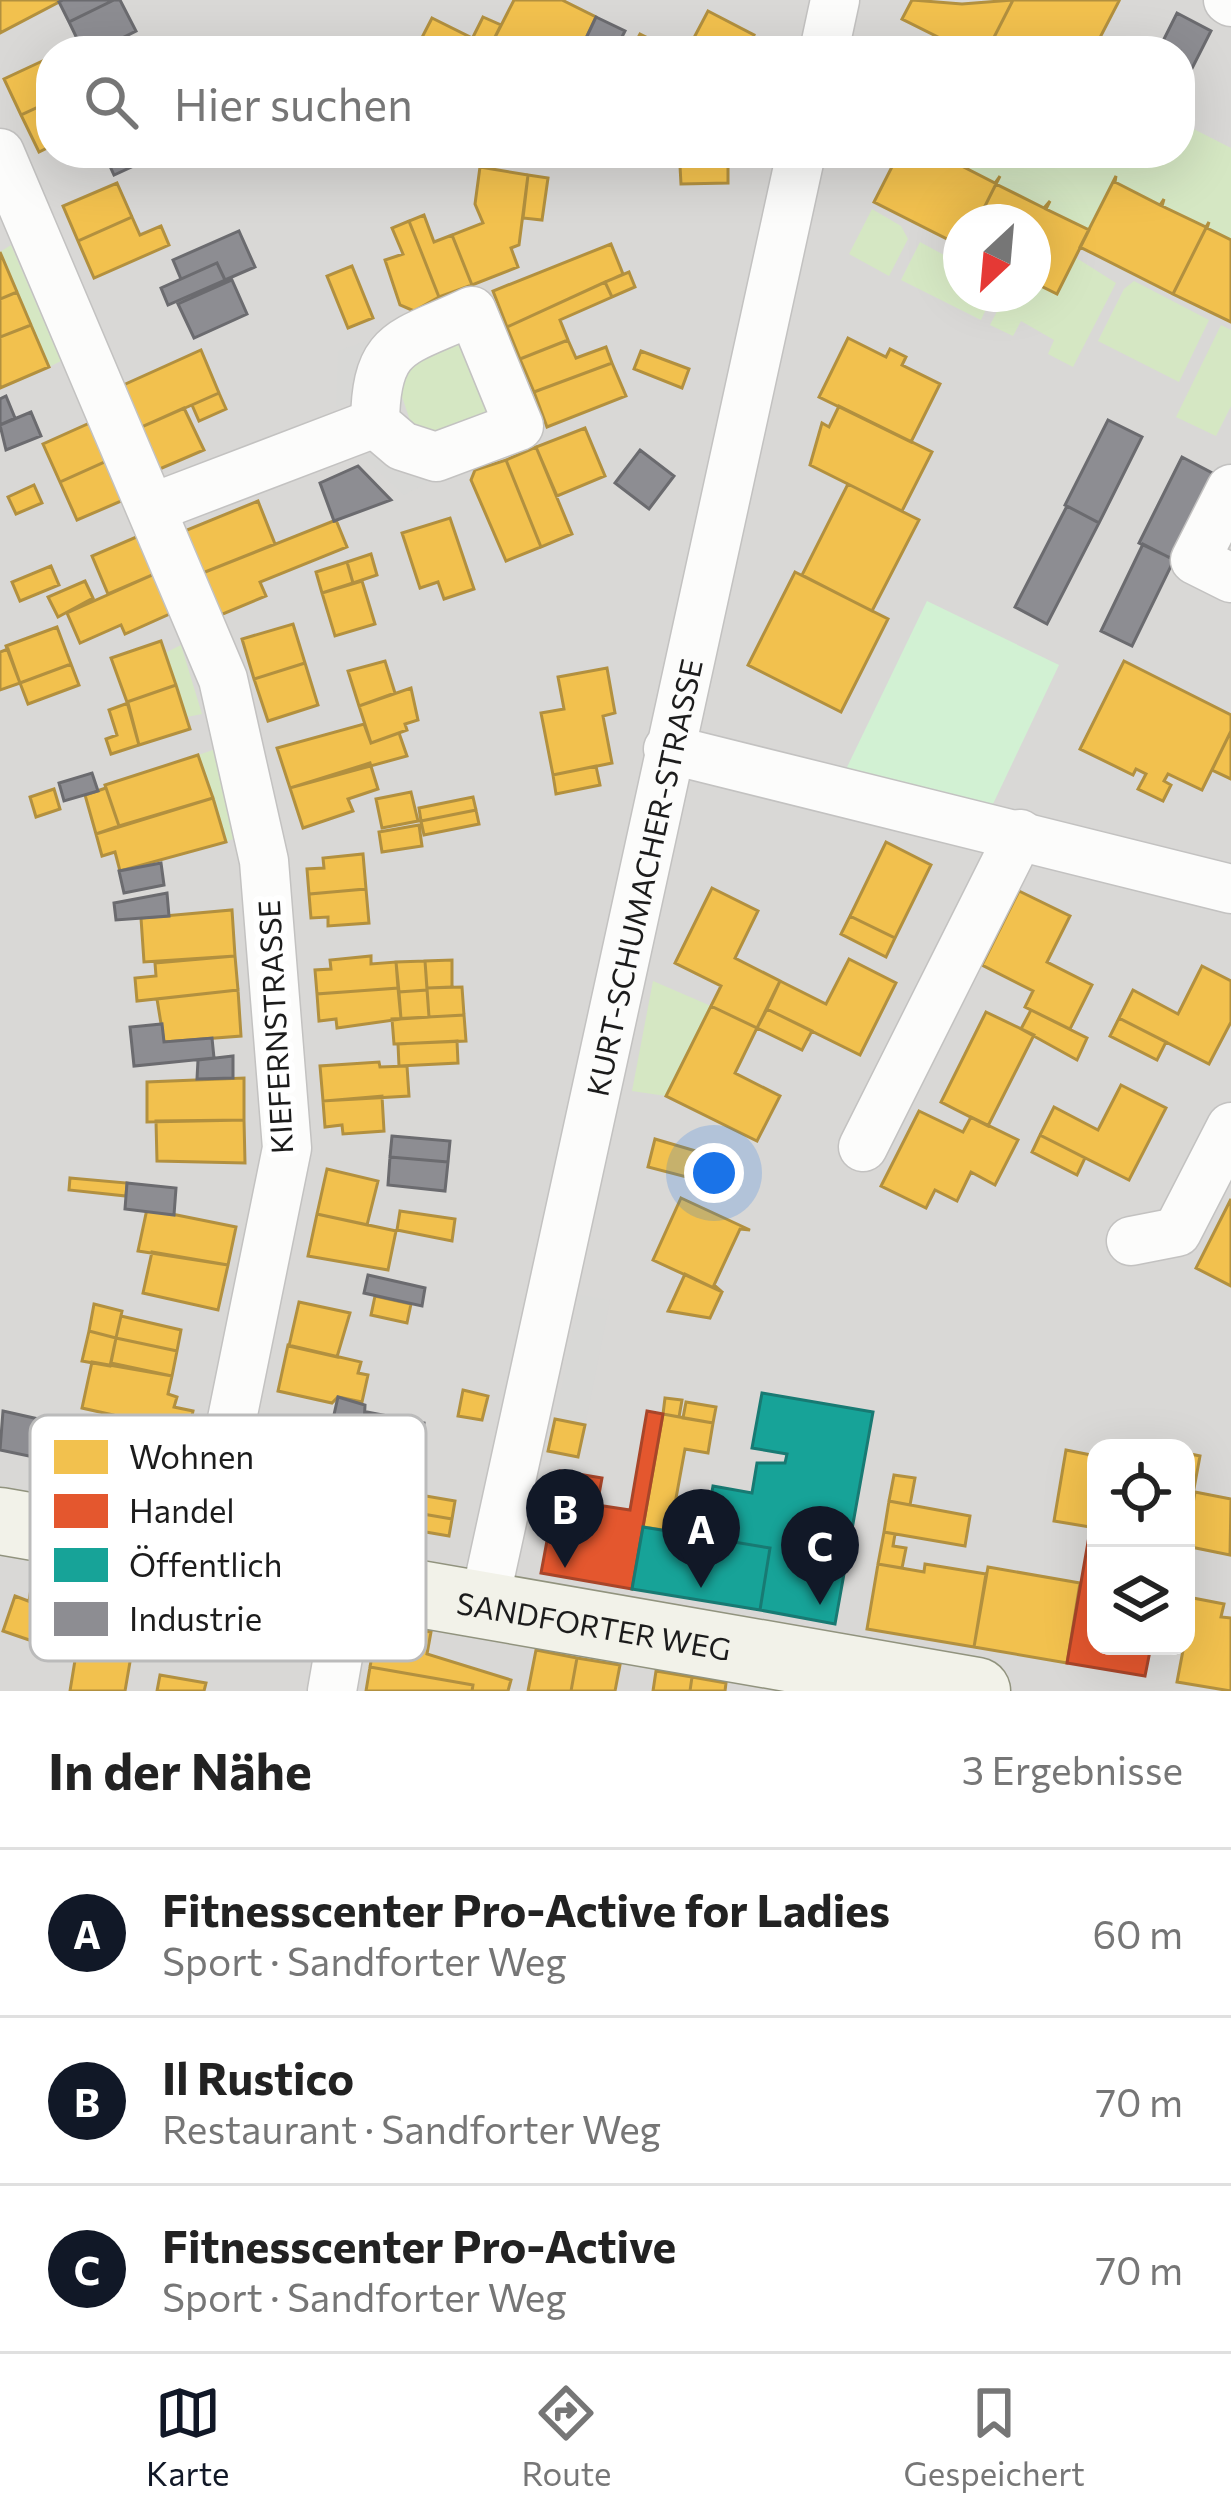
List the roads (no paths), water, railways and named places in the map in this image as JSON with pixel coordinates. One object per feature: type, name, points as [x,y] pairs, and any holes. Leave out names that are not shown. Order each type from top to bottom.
[{"type":"street","points":[[827,36],[835,0]]},
{"type":"street","name":"KIEFERNSTRASSE","points":[[0,154],[224,679],[264,861],[287,1148],[232,1415]]},
{"type":"street","name":"KURT-SCHUMACHER-STRASSE","points":[[484,1604],[799,168]]},
{"type":"street","points":[[152,508],[376,423]]},
{"type":"street","points":[[1231,488],[1195,560],[1231,578]]},
{"type":"street","points":[[668,749],[1231,889]]},
{"type":"street","points":[[863,1148],[1020,834]]},
{"type":"street","points":[[1131,1240],[1177,1232],[1231,1127]]},
{"type":"street","name":"SANDFORTER WEG","points":[[0,1521],[30,1526]]},
{"type":"street","name":"SANDFORTER WEG","points":[[426,1595],[977,1691]]},
{"type":"street","points":[[332,1691],[337,1661]]},
{"type":"place","name":"Il Rustico","points":[[565,1568]]},
{"type":"place","name":"Fitnesscenter Pro-Active for Ladies","points":[[701,1588]]},
{"type":"place","name":"Fitnesscenter Pro-Active","points":[[820,1605]]}]
